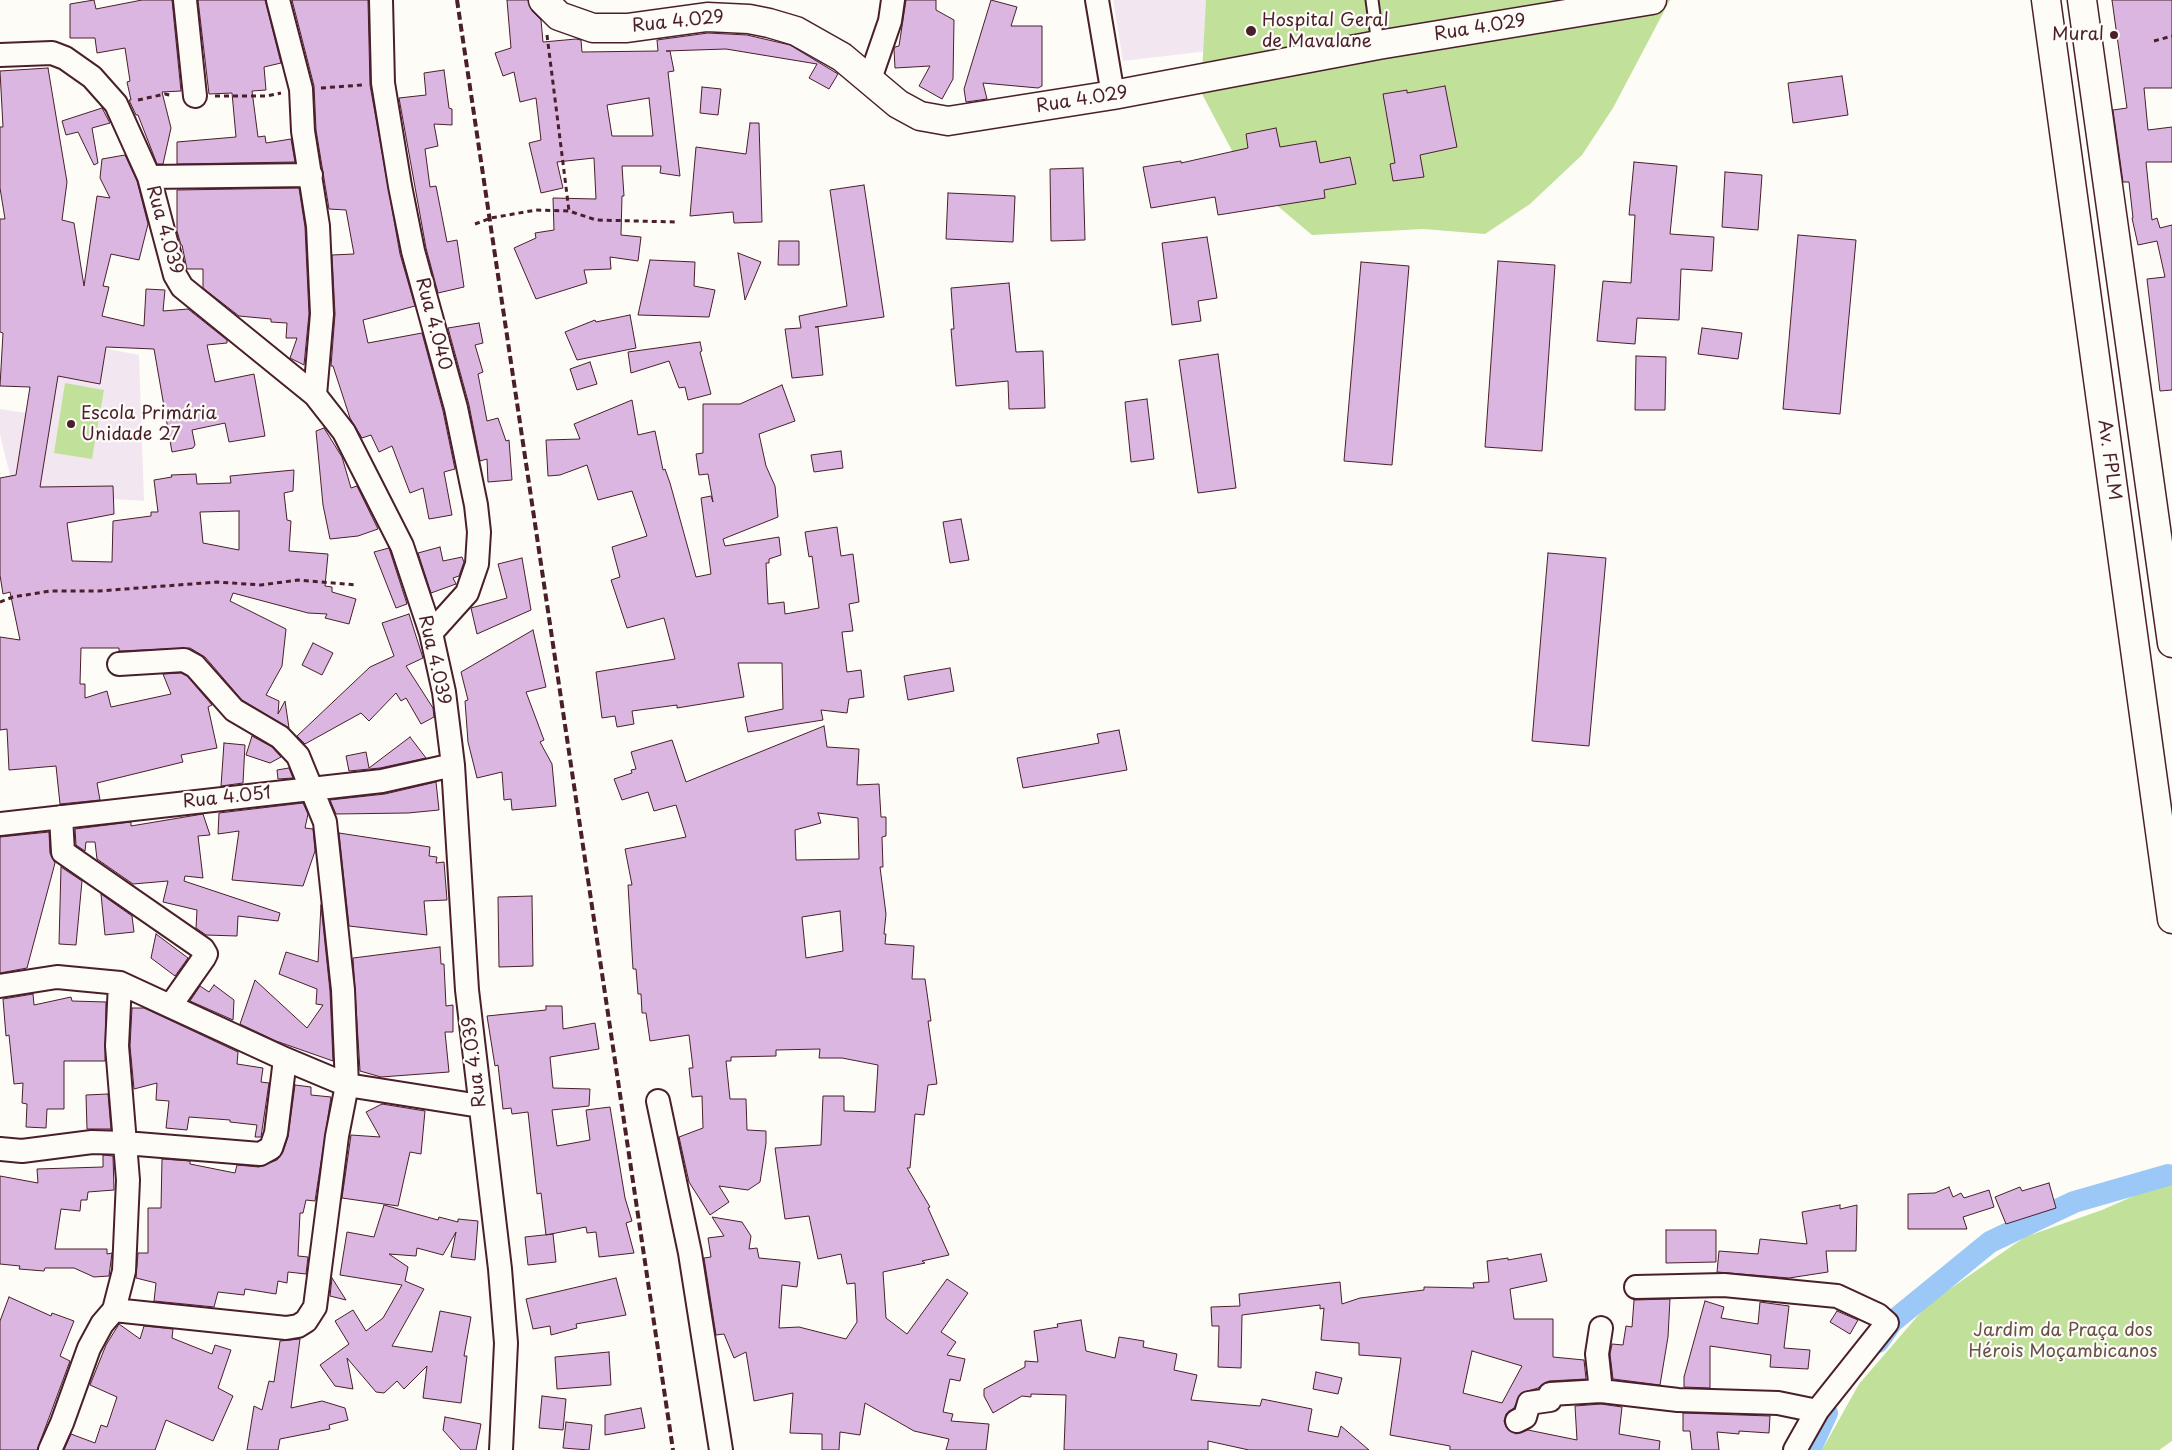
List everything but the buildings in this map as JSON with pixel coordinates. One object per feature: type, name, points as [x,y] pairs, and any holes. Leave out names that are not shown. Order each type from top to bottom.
[{"type":"main road","name":"Rua 4.029","points":[[551,8],[593,28],[627,28],[708,17],[749,19],[769,23],[796,31],[842,57],[898,104],[920,116],[948,121],[1112,96],[1378,45],[1652,0]]},
{"type":"main road","name":"Av. FPLM","points":[[2046,0],[2172,919]]},
{"type":"main road","points":[[2082,0],[2172,643]]},
{"type":"street","points":[[185,0],[195,96]]},
{"type":"street","points":[[278,0],[301,88],[303,131],[318,226],[322,314],[314,395]]},
{"type":"street","name":"Rua 4.040","points":[[381,0],[383,83],[413,251],[456,408],[476,505],[479,532],[477,564],[467,593],[431,633]]},
{"type":"street","points":[[870,79],[890,21],[893,0]]},
{"type":"street","points":[[1097,0],[1112,96]]},
{"type":"street","name":"Rua 4.039","points":[[0,56],[52,54],[65,58],[92,77],[116,104],[148,177],[175,275],[182,287],[314,395],[344,432],[402,546],[431,633],[444,692],[453,765],[466,990],[500,1269],[506,1343],[501,1450]]},
{"type":"street","points":[[148,177],[311,175]]},
{"type":"street","points":[[114,1310],[286,1328],[298,1326],[306,1321],[315,1307],[337,1136],[347,1085],[343,990],[325,822],[310,790],[298,756],[280,737],[234,710],[195,666],[184,660],[119,664]]},
{"type":"street","name":"Rua 4.051","points":[[0,824],[382,781],[453,765]]},
{"type":"street","points":[[61,817],[63,852],[203,949],[206,954],[171,1006]]},
{"type":"street","points":[[0,986],[57,977],[120,983],[285,1059],[347,1085],[480,1106]]},
{"type":"street","points":[[50,1450],[62,1424],[89,1348],[102,1324],[114,1310],[124,1271],[128,1180],[117,1046],[120,983]]},
{"type":"street","points":[[0,1150],[22,1151],[92,1142],[260,1154],[271,1148],[276,1133],[285,1059]]},
{"type":"street","points":[[658,1101],[690,1253],[721,1450]]},
{"type":"street","points":[[1636,1287],[1724,1286],[1837,1296],[1878,1315],[1886,1323],[1817,1411],[1795,1450]]},
{"type":"street","points":[[1601,1328],[1597,1354],[1601,1391]]},
{"type":"street","points":[[1516,1422],[1525,1417],[1529,1403],[1550,1400],[1550,1394],[1601,1391],[1678,1400],[1778,1404],[1817,1411]]},
{"type":"lane","points":[[1372,0],[1378,45]]},
{"type":"path","points":[[551,8],[546,40],[569,211]]},
{"type":"path","points":[[2154,41],[2172,36]]},
{"type":"path","points":[[116,104],[165,94],[267,96],[301,88],[383,83]]},
{"type":"path","points":[[475,224],[490,218],[536,210],[569,211],[596,220],[677,222]]},
{"type":"path","points":[[0,602],[13,597],[50,591],[99,591],[217,582],[261,585],[298,580],[357,585]]},
{"type":"shaded area","name":"Hospital Geral de Mavalane","points":[[1113,0],[1644,0],[1123,61]]},
{"type":"shaded area","name":"Escola Primária Unidade 27","points":[[38,335],[139,355],[144,501],[114,499],[114,505],[10,509],[13,487],[0,435],[0,409],[26,413]]},
{"type":"green space","points":[[1206,0],[1670,0],[1613,108],[1582,155],[1530,204],[1485,234],[1423,229],[1312,235],[1248,181],[1201,92]]},
{"type":"green space","points":[[65,383],[104,390],[92,459],[54,453]]},
{"type":"green space","name":"Jardim da Praça dos Hérois Moçambicanos","points":[[2172,1179],[2172,1441],[2159,1450],[1822,1450],[1859,1384],[1928,1304],[2025,1237],[2102,1210]]},
{"type":"waterway","points":[[1878,1342],[1892,1322],[1990,1242],[2074,1202],[2168,1175]]},
{"type":"waterway","points":[[1810,1450],[1827,1413]]},
{"type":"railway","points":[[457,0],[673,1450]]},
{"type":"place","name":"Hospital Geral de Mavalane","points":[[1251,31]]},
{"type":"place","name":"Mural","points":[[2114,35]]},
{"type":"place","name":"Escola Primária Unidade 27","points":[[71,424]]}]
